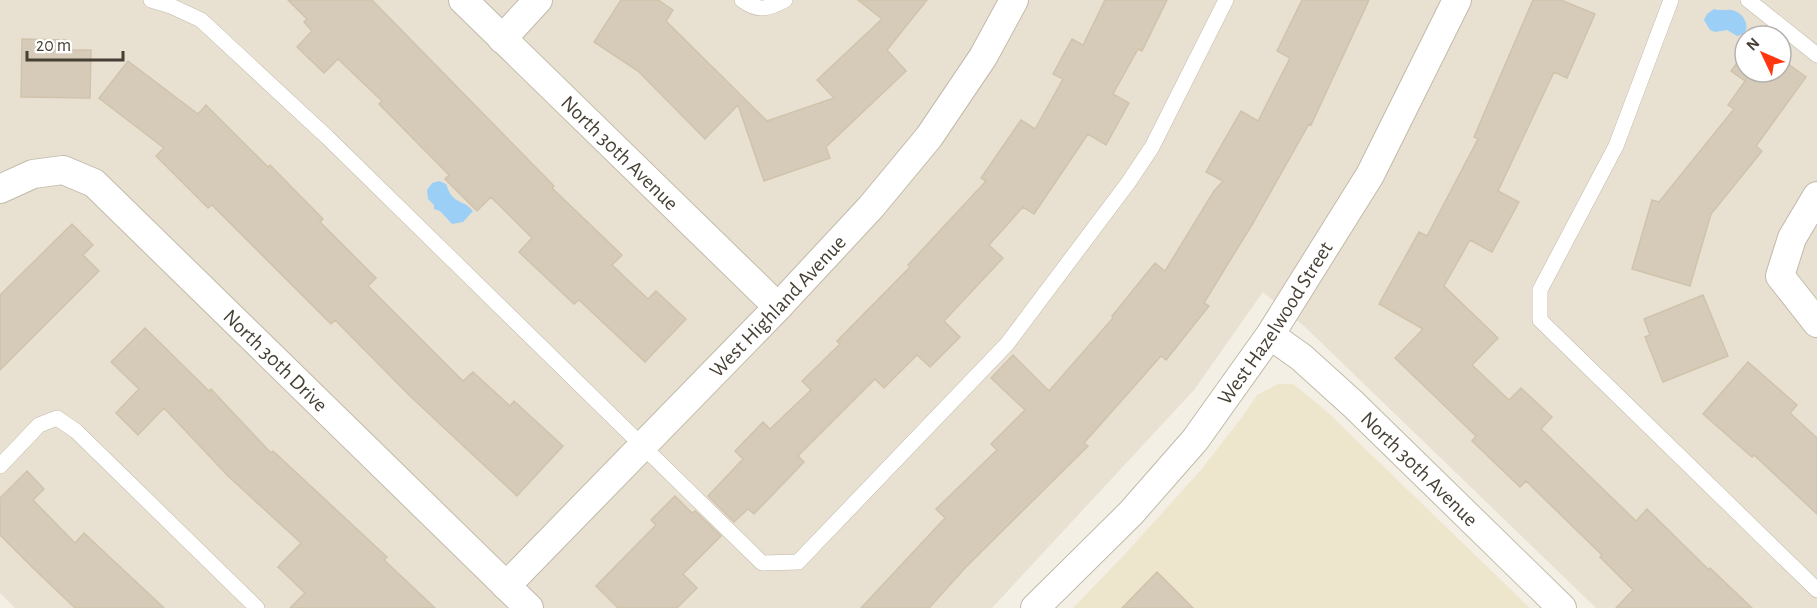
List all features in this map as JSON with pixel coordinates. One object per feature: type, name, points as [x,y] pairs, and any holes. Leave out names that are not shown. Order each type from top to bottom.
[{"type":"street","name":"North 30th Avenue","points":[[463,0],[778,307]]},
{"type":"street","points":[[502,39],[538,0]]},
{"type":"street","name":"West Highland Avenue","points":[[506,586],[778,307],[871,207],[929,137],[983,57],[1014,0]]},
{"type":"street","name":"West Hazelwood Street","points":[[1035,608],[1131,513],[1195,440],[1270,335],[1370,175],[1457,0]]},
{"type":"street","name":"North 30th Drive","points":[[0,189],[33,174],[63,170],[94,183],[529,608]]},
{"type":"street","points":[[1817,196],[1792,238],[1780,276],[1817,323]]},
{"type":"street","name":"North 30th Avenue","points":[[1270,335],[1301,357],[1346,397],[1562,608]]},
{"type":"lane","points":[[151,0],[171,6],[201,20],[327,137],[762,563],[798,562],[971,384],[1015,335],[1128,183],[1152,147],[1226,0]]},
{"type":"lane","points":[[742,0],[751,7],[769,8],[785,0]]},
{"type":"lane","points":[[1671,0],[1616,146],[1540,290],[1540,320],[1817,590]]},
{"type":"lane","points":[[1748,0],[1817,55]]},
{"type":"lane","points":[[0,466],[39,425],[57,418],[76,431],[257,608]]},
{"type":"shaded area","points":[[0,0],[1817,0],[1817,608],[1596,608],[1305,327],[1263,292],[1194,390],[992,608],[15,608],[0,593]]},
{"type":"shaded area","points":[[1278,384],[1293,384],[1323,408],[1530,608],[1073,608],[1200,471],[1257,395]]},
{"type":"water","points":[[1714,9],[1731,10],[1740,14],[1746,24],[1733,24],[1733,34],[1727,30],[1715,32],[1710,30],[1704,20],[1707,14]]},
{"type":"water","points":[[439,181],[446,184],[455,199],[473,211],[463,222],[452,224],[440,211],[434,209],[434,205],[428,199],[427,190],[432,183]]},
{"type":"building","points":[[288,0],[372,0],[554,186],[552,188],[622,255],[612,265],[648,299],[656,291],[686,319],[645,362],[579,300],[574,304],[519,252],[532,238],[491,197],[477,211],[445,179],[449,175],[379,104],[382,101],[338,59],[324,73],[297,47],[312,31],[304,22],[307,19]]},
{"type":"building","points":[[621,0],[658,0],[673,10],[666,21],[767,121],[834,98],[817,80],[882,19],[858,0],[927,0],[887,50],[906,71],[826,147],[830,158],[764,181],[738,105],[705,139],[638,71],[594,42]]},
{"type":"building","points":[[1105,0],[1167,0],[1142,51],[1138,49],[1113,94],[1129,103],[1106,145],[1088,134],[1034,214],[1023,207],[989,245],[1003,258],[944,321],[960,337],[930,367],[917,355],[884,388],[875,379],[798,456],[804,462],[754,514],[748,509],[734,522],[708,496],[743,459],[735,451],[763,422],[770,429],[811,390],[802,381],[840,344],[837,341],[910,267],[908,265],[986,181],[981,178],[1021,120],[1035,129],[1063,79],[1053,74],[1072,39],[1083,45]]},
{"type":"building","points":[[1302,0],[1369,0],[1311,125],[1309,124],[1204,303],[1209,306],[1166,360],[1161,356],[1084,443],[1088,446],[966,567],[929,608],[861,608],[945,518],[936,509],[997,450],[991,444],[1025,410],[991,378],[1013,355],[1049,391],[1113,318],[1112,316],[1155,263],[1165,271],[1214,191],[1223,181],[1206,172],[1241,111],[1258,121],[1290,58],[1277,51]]},
{"type":"building","points":[[1533,0],[1561,0],[1595,14],[1567,78],[1554,72],[1498,191],[1519,202],[1492,252],[1470,240],[1444,286],[1498,338],[1472,365],[1509,400],[1521,388],[1552,417],[1541,429],[1636,521],[1647,509],[1709,570],[1710,568],[1752,608],[1616,608],[1633,590],[1600,557],[1602,555],[1526,481],[1520,487],[1472,441],[1476,436],[1395,358],[1423,329],[1379,304],[1419,232],[1427,236],[1478,139],[1474,137]]},
{"type":"building","points":[[22,39],[67,40],[67,50],[91,50],[90,98],[21,97]]},
{"type":"building","points":[[128,61],[198,114],[206,105],[323,219],[320,222],[376,278],[368,286],[463,381],[473,372],[510,406],[514,401],[563,446],[517,496],[410,396],[335,320],[331,324],[212,205],[208,208],[156,156],[164,148],[99,98]]},
{"type":"building","points":[[1793,68],[1806,77],[1756,146],[1762,151],[1711,214],[1690,286],[1632,269],[1652,200],[1659,202],[1734,109],[1728,105],[1743,84],[1793,84]]},
{"type":"building","points":[[72,224],[93,245],[83,255],[99,271],[0,370],[0,295]]},
{"type":"building","points":[[1703,295],[1728,356],[1663,382],[1645,337],[1650,335],[1644,319]]},
{"type":"building","points":[[145,328],[209,391],[211,389],[271,453],[273,451],[387,557],[384,560],[435,608],[290,608],[305,593],[278,567],[301,543],[228,476],[164,408],[138,435],[116,413],[139,389],[111,362]]},
{"type":"building","points":[[1748,362],[1797,405],[1790,413],[1817,438],[1817,514],[1754,455],[1752,457],[1703,414]]},
{"type":"building","points":[[27,471],[44,489],[33,500],[75,543],[84,533],[164,608],[75,608],[0,535],[0,498]]},
{"type":"building","points":[[675,496],[692,513],[695,511],[721,536],[683,574],[697,588],[677,608],[618,608],[596,586],[656,525],[651,520]]},
{"type":"building","points":[[1157,572],[1193,608],[1122,608]]}]
